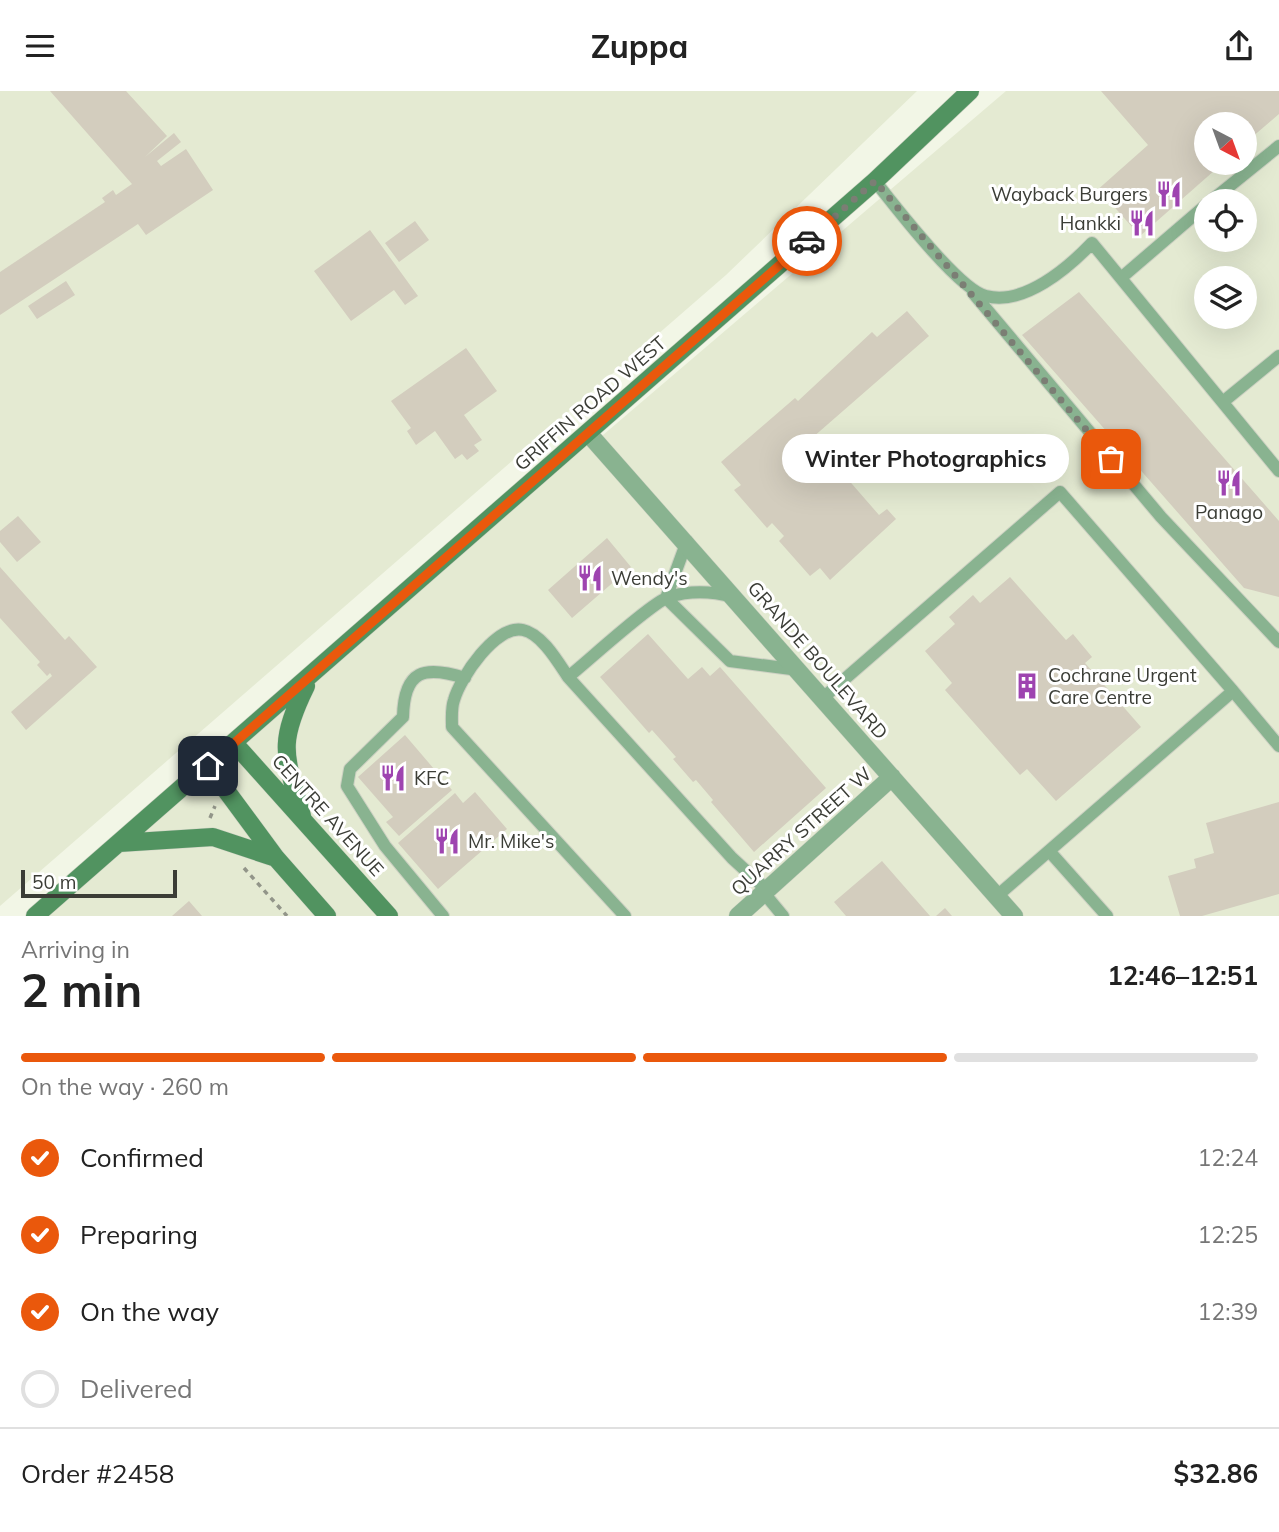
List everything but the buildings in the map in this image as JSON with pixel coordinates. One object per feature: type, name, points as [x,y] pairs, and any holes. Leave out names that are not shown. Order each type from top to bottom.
[{"type":"main road","name":"GRIFFIN ROAD WEST","points":[[36,916],[875,181],[970,91]]},
{"type":"main road","points":[[303,819],[286,759],[285,740],[288,721],[310,677]]},
{"type":"main road","name":"CENTRE AVENUE","points":[[234,743],[389,916]]},
{"type":"main road","points":[[208,766],[276,858],[327,916]]},
{"type":"main road","points":[[119,843],[167,837],[213,837],[276,858]]},
{"type":"street","name":"GRANDE BOULEVARD","points":[[588,433],[687,541],[1014,916]]},
{"type":"street","name":"QUARRY STREET W","points":[[738,916],[892,777]]},
{"type":"lane","points":[[1226,189],[1279,146]]},
{"type":"lane","points":[[875,181],[902,216],[969,288],[1161,517],[1279,642]]},
{"type":"lane","points":[[1121,278],[1194,215]]},
{"type":"lane","points":[[969,288],[987,297],[1044,286],[1092,243],[1279,471]]},
{"type":"lane","points":[[1224,401],[1279,356]]},
{"type":"lane","points":[[824,697],[1060,492],[1279,746]]},
{"type":"lane","points":[[666,597],[687,541]]},
{"type":"lane","points":[[568,677],[666,597],[691,592],[713,592],[736,597]]},
{"type":"lane","points":[[666,597],[730,661],[800,670]]},
{"type":"lane","points":[[625,916],[452,727],[454,700],[475,660],[507,631],[524,630],[544,645],[568,677],[766,892],[783,916]]},
{"type":"lane","points":[[443,916],[385,846],[347,786],[350,769],[404,717],[404,693],[420,674],[438,670],[465,678]]},
{"type":"lane","points":[[997,896],[1233,691]]},
{"type":"lane","points":[[1050,852],[1107,916]]},
{"type":"path","points":[[210,818],[215,806]]},
{"type":"path","points":[[237,859],[287,916]]},
{"type":"shaded area","points":[[0,91],[917,91],[726,275],[0,906]]},
{"type":"shaded area","points":[[1006,91],[1279,91],[1279,916],[35,916],[588,433],[596,441]]},
{"type":"way so far","points":[[807,241],[875,181],[902,216],[969,288],[1111,459]]},
{"type":"place","name":"Wayback Burgers","points":[[1169,194]]},
{"type":"place","name":"Hankki","points":[[1142,223]]},
{"type":"place","name":"Winter Photographics","points":[[1111,459]]},
{"type":"place","name":"Panago","points":[[1229,483]]},
{"type":"place","name":"Wendy's","points":[[590,578]]},
{"type":"place","name":"Cochrane Urgent Care Centre","points":[[1027,686]]},
{"type":"place","name":"KFC","points":[[393,778]]},
{"type":"place","name":"Mr. Mike's","points":[[447,841]]},
{"type":"route","points":[[208,766],[807,241]]}]
